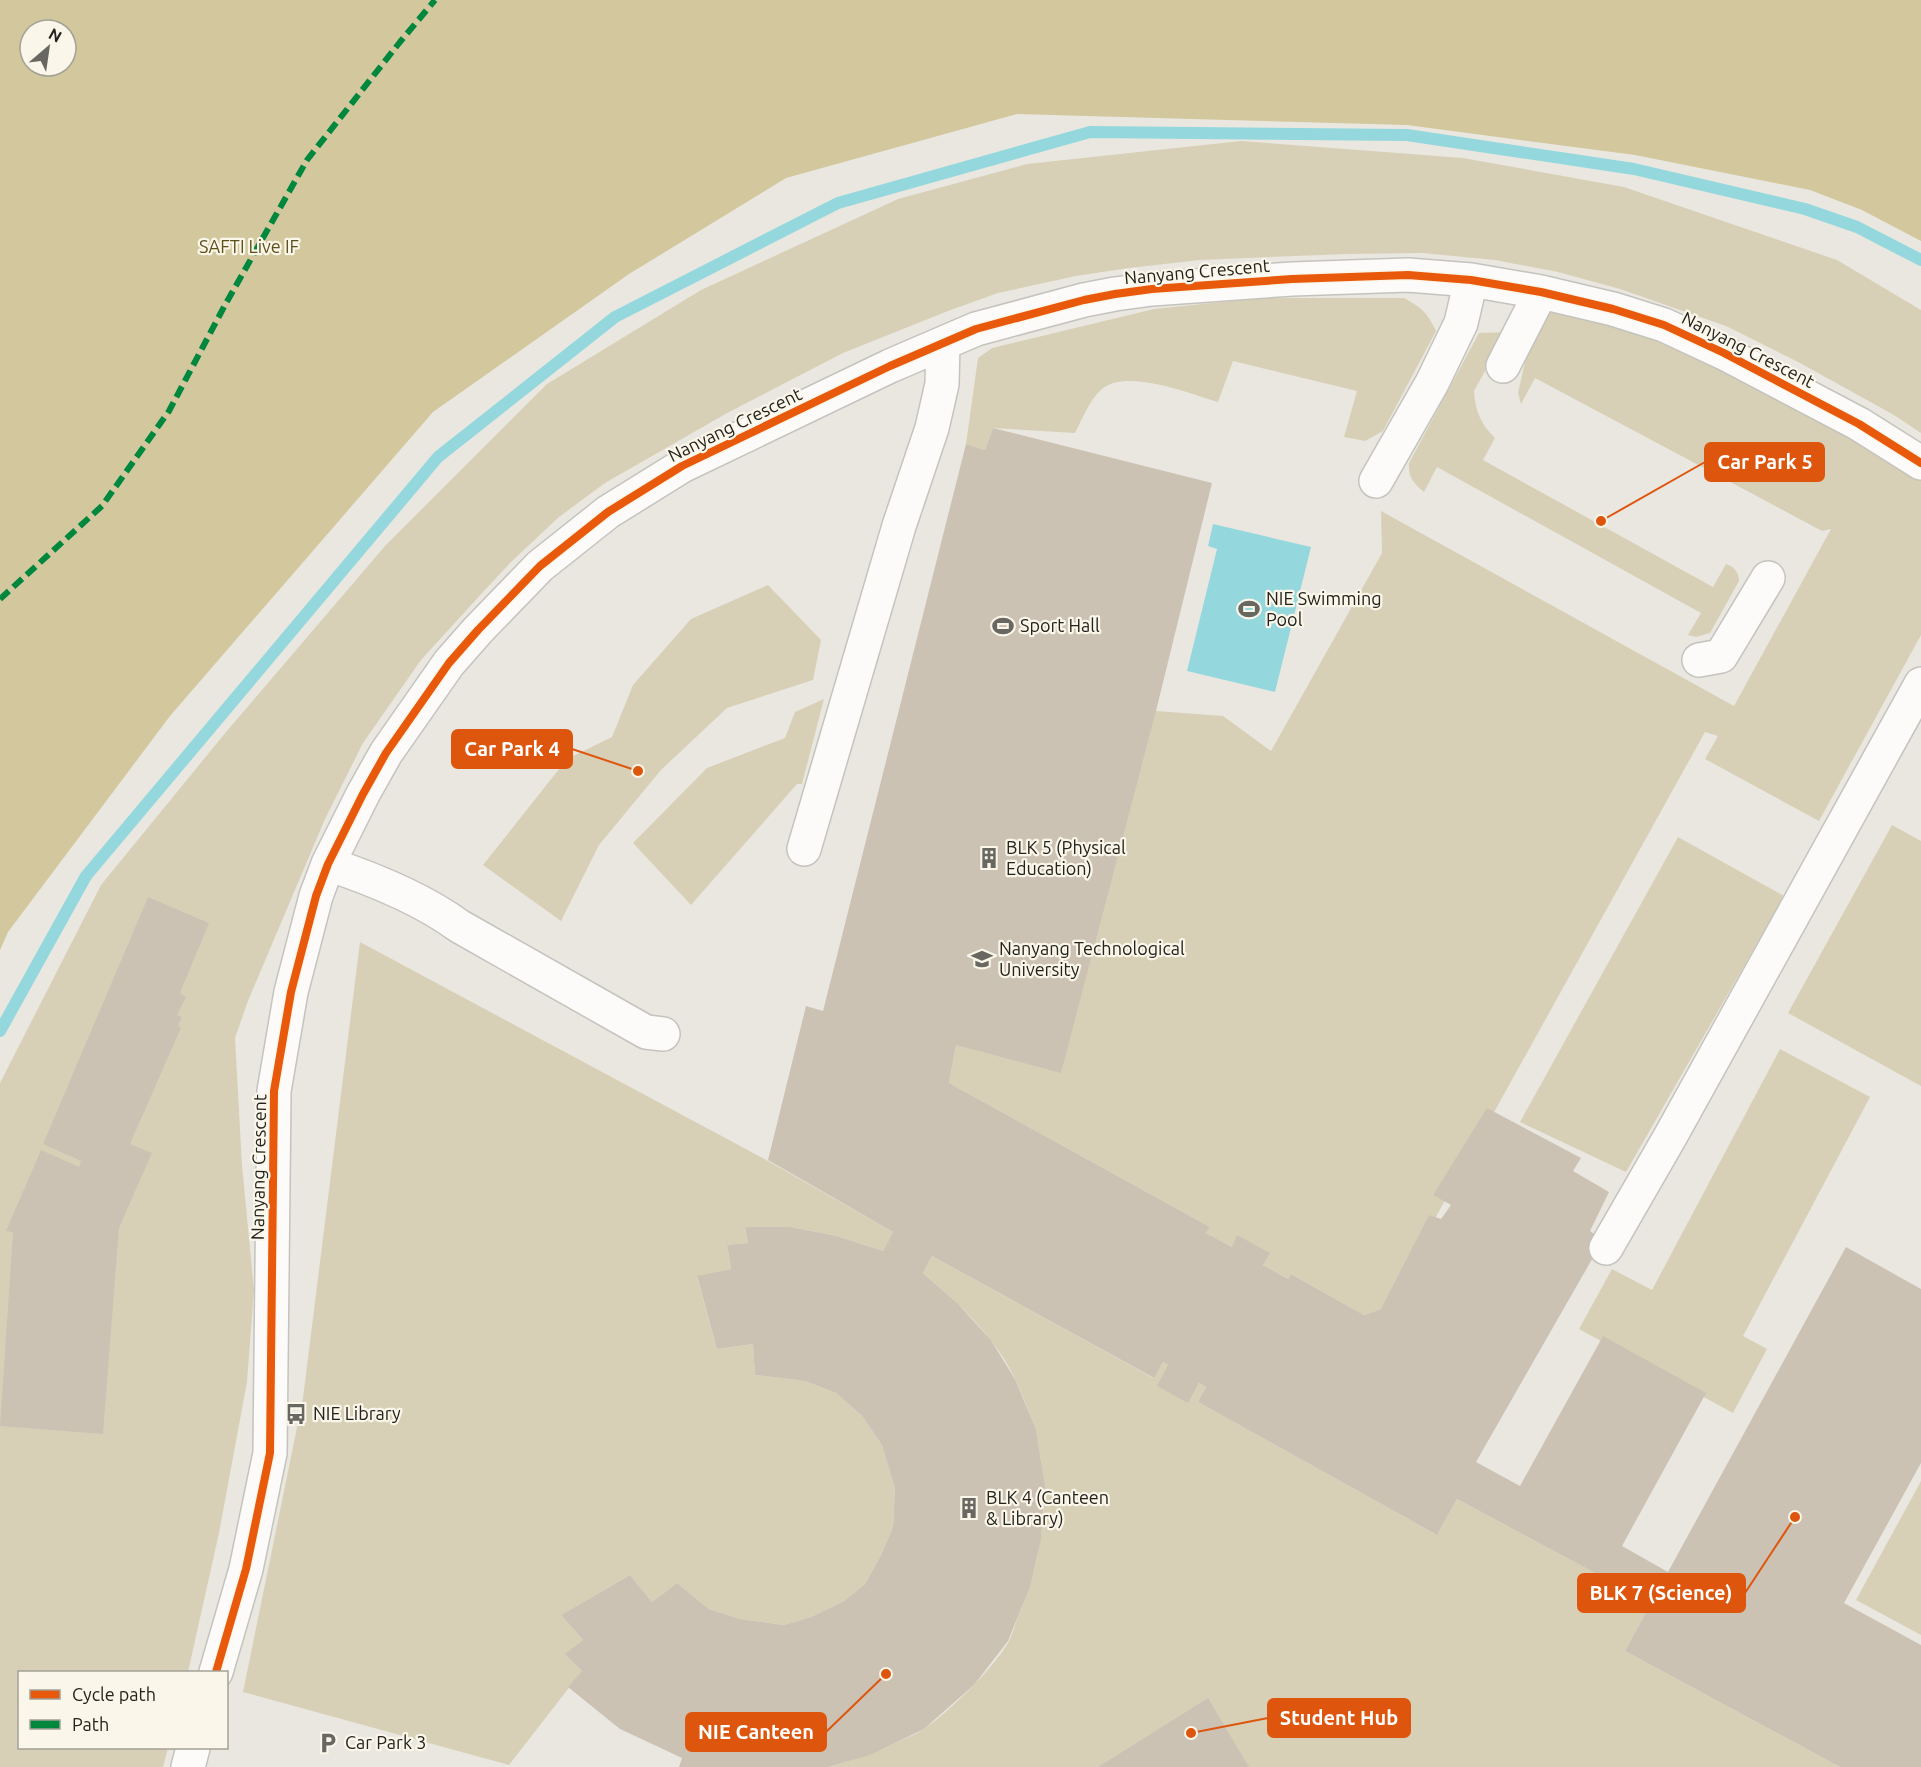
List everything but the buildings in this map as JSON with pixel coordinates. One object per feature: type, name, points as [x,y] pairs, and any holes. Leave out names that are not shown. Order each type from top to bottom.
[{"type":"street","name":"Nanyang Crescent","points":[[216,1671],[246,1569],[270,1453],[274,1091],[291,992],[316,896],[328,864],[363,794],[410,716],[450,663],[477,630],[540,566],[608,513],[682,466],[890,366],[976,329],[1084,300],[1152,289],[1292,279],[1396,276],[1471,280],[1541,292],[1612,309],[1664,325],[1724,352],[1859,424],[1921,463]]},
{"type":"street","points":[[1376,481],[1446,355],[1461,322],[1471,280]]},
{"type":"street","points":[[1503,366],[1541,292]]},
{"type":"street","points":[[804,849],[899,526],[932,428],[942,384],[943,344]]},
{"type":"street","points":[[1699,660],[1721,656],[1768,578]]},
{"type":"street","points":[[1606,1248],[1921,684]]},
{"type":"street","points":[[328,864],[364,876],[445,915],[646,1032],[663,1034]]},
{"type":"street","points":[[188,1767],[193,1749]]},
{"type":"shaded area","points":[[1241,141],[1463,158],[1624,187],[1837,260],[1921,310],[1921,433],[1894,415],[1800,363],[1726,326],[1620,289],[1558,272],[1495,260],[1422,253],[1346,254],[1200,260],[1076,276],[998,293],[843,353],[729,412],[605,483],[559,517],[483,592],[421,660],[363,743],[325,819],[248,1001],[235,1038],[242,1165],[254,1290],[247,1382],[219,1533],[188,1671],[18,1671],[18,1749],[168,1749],[163,1767],[0,1767],[0,1083],[101,885],[226,732],[385,546],[547,384],[701,290],[898,199],[1027,164]]},
{"type":"shaded area","points":[[1541,292],[1613,309],[1921,463],[1921,635],[1819,821],[1705,759],[1718,736],[1705,732],[1412,1260],[1381,1309],[1364,1315],[1291,1274],[1288,1279],[1263,1265],[1269,1254],[1232,1247],[1206,1233],[1210,1227],[949,1083],[956,1045],[1156,711],[1223,716],[1271,751],[1382,553],[1381,511],[1734,706],[1831,529],[1822,531],[1535,378],[1521,404],[1518,393]]},
{"type":"shaded area","points":[[1259,298],[1404,298],[1423,311],[1436,331],[1383,431],[1365,441],[1344,437],[1357,391],[1233,361],[1218,402],[1159,385],[1127,381],[1113,383],[1093,398],[1075,433],[993,428],[985,450],[966,444],[978,358],[992,348],[1154,309]]},
{"type":"shaded area","points":[[1507,332],[1474,391],[1480,417],[1495,438],[1483,460],[1713,587],[1726,564],[1732,567],[1739,581],[1710,633],[1696,637],[1688,635],[1701,613],[1437,467],[1424,492],[1412,479],[1409,463],[1479,333]]},
{"type":"shaded area","points":[[768,585],[821,640],[813,680],[727,708],[661,770],[599,845],[561,921],[483,865],[567,759],[612,737],[633,685],[691,619]]},
{"type":"shaded area","points":[[824,699],[802,784],[797,784],[691,905],[633,843],[707,768],[785,738],[795,712]]},
{"type":"shaded area","points":[[1892,825],[1921,841],[1921,1086],[1788,1013]]},
{"type":"shaded area","points":[[1678,837],[1784,896],[1626,1172],[1520,1122]]},
{"type":"shaded area","points":[[360,942],[768,1161],[893,1232],[883,1251],[837,1236],[791,1227],[745,1227],[748,1243],[727,1245],[731,1269],[697,1277],[717,1349],[753,1344],[755,1375],[805,1381],[836,1393],[862,1416],[882,1445],[895,1489],[893,1527],[865,1584],[844,1601],[811,1617],[784,1625],[740,1619],[709,1609],[677,1583],[652,1602],[630,1575],[561,1615],[583,1640],[566,1654],[582,1671],[509,1765],[243,1692],[303,1398]]},
{"type":"shaded area","points":[[1780,1049],[1870,1097],[1743,1336],[1767,1349],[1733,1413],[1579,1329],[1612,1269],[1652,1290]]},
{"type":"shaded area","points":[[932,1256],[1153,1378],[1163,1362],[1168,1365],[1188,1402],[1199,1383],[1206,1387],[1198,1402],[1437,1535],[1457,1499],[1651,1603],[1625,1651],[1840,1767],[828,1767],[858,1758],[919,1732],[935,1721],[971,1688],[993,1664],[1009,1641],[1032,1578],[1039,1549],[1044,1494],[1042,1466],[1037,1439],[1028,1411],[1017,1383],[999,1351],[976,1323],[923,1273]]},
{"type":"shaded area","points":[[1921,1481],[1921,1635],[1856,1600]]},
{"type":"green space","name":"SAFTI Live IF","points":[[0,0],[1921,0],[1921,241],[1862,210],[1810,190],[1635,155],[1407,125],[1017,114],[786,178],[629,274],[433,412],[170,716],[8,932],[0,950]]},
{"type":"water","name":"NIE Swimming Pool","points":[[1213,524],[1311,547],[1275,692],[1187,671],[1217,549],[1208,546]]},
{"type":"waterway","points":[[0,1031],[86,876],[438,457],[615,317],[838,203],[1090,132],[1407,135],[1634,169],[1805,209],[1857,227],[1921,260]]},
{"type":"marked path","points":[[0,599],[102,506],[169,411],[225,305],[307,160],[435,0]]},
{"type":"cycle path","points":[[216,1671],[246,1569],[270,1453],[274,1091],[291,992],[316,896],[328,864],[386,753],[449,663],[540,566],[608,512],[682,466],[890,366],[976,329],[1115,294],[1152,289],[1292,279],[1408,275],[1471,280],[1541,292],[1613,309],[1664,325],[1724,353],[1859,424],[1921,463]]},
{"type":"place","name":"Car Park 5","points":[[1601,521]]},
{"type":"place","name":"NIE Swimming Pool","points":[[1249,609]]},
{"type":"place","name":"Sport Hall","points":[[1003,626]]},
{"type":"place","name":"Car Park 4","points":[[638,771]]},
{"type":"place","name":"BLK 5 (Physical Education)","points":[[989,858]]},
{"type":"place","name":"Nanyang Technological University","points":[[982,959]]},
{"type":"place","name":"NIE Library","points":[[296,1414]]},
{"type":"place","name":"BLK 4 (Canteen & Library)","points":[[969,1508]]},
{"type":"place","name":"BLK 7 (Science)","points":[[1795,1517]]},
{"type":"place","name":"NIE Canteen","points":[[886,1674]]},
{"type":"place","name":"Student Hub","points":[[1191,1733]]},
{"type":"place","name":"Car Park 3","points":[[328,1743]]}]
